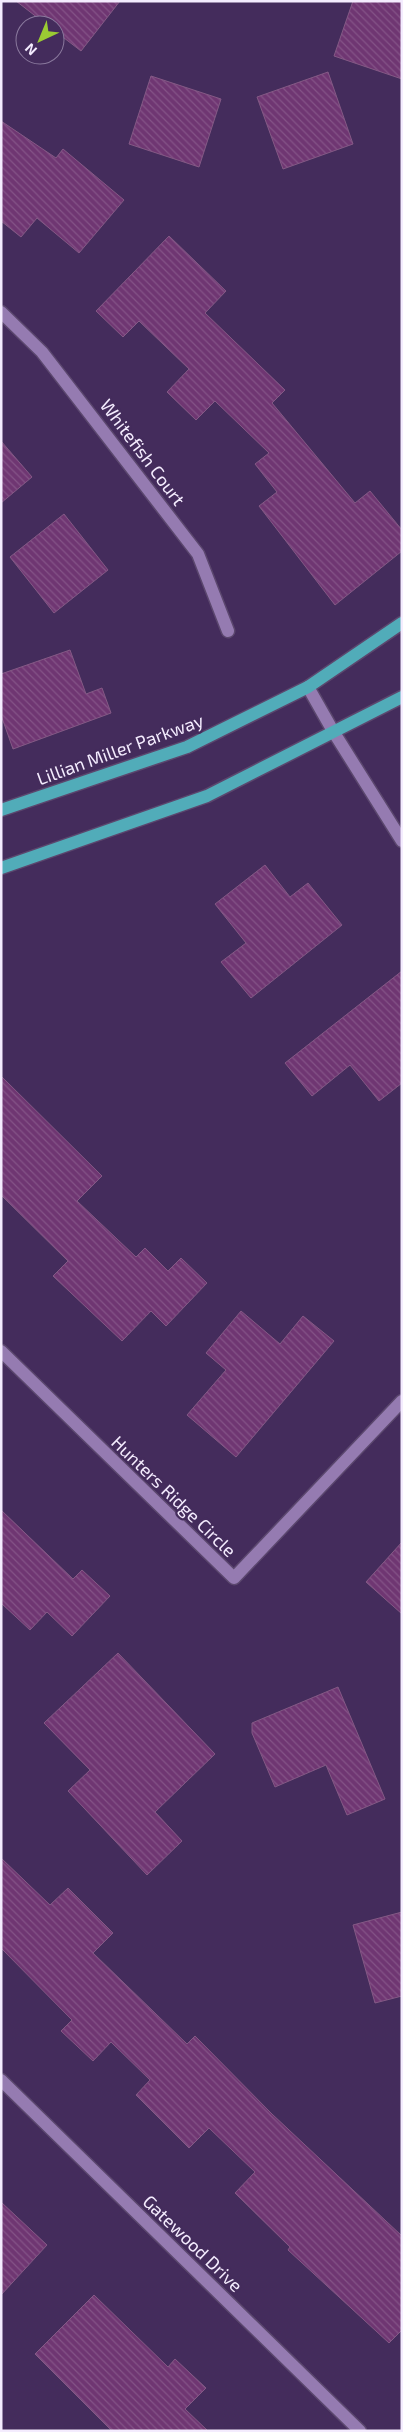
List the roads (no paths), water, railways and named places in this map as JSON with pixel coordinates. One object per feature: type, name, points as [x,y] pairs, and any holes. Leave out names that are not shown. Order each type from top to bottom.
[{"type":"main road","name":"Lillian Miller Parkway","points":[[1,810],[186,747],[308,686],[402,623]]},
{"type":"main road","points":[[1,868],[207,796],[402,696]]},
{"type":"street","name":"Whitefish Court","points":[[1,312],[53,365],[198,554],[228,631]]},
{"type":"street","points":[[308,686],[333,731],[402,840]]},
{"type":"street","name":"Hunters Ridge Circle","points":[[1,1351],[234,1578],[402,1401]]},
{"type":"street","name":"Gatewood Drive","points":[[1,2080],[360,2431]]}]
